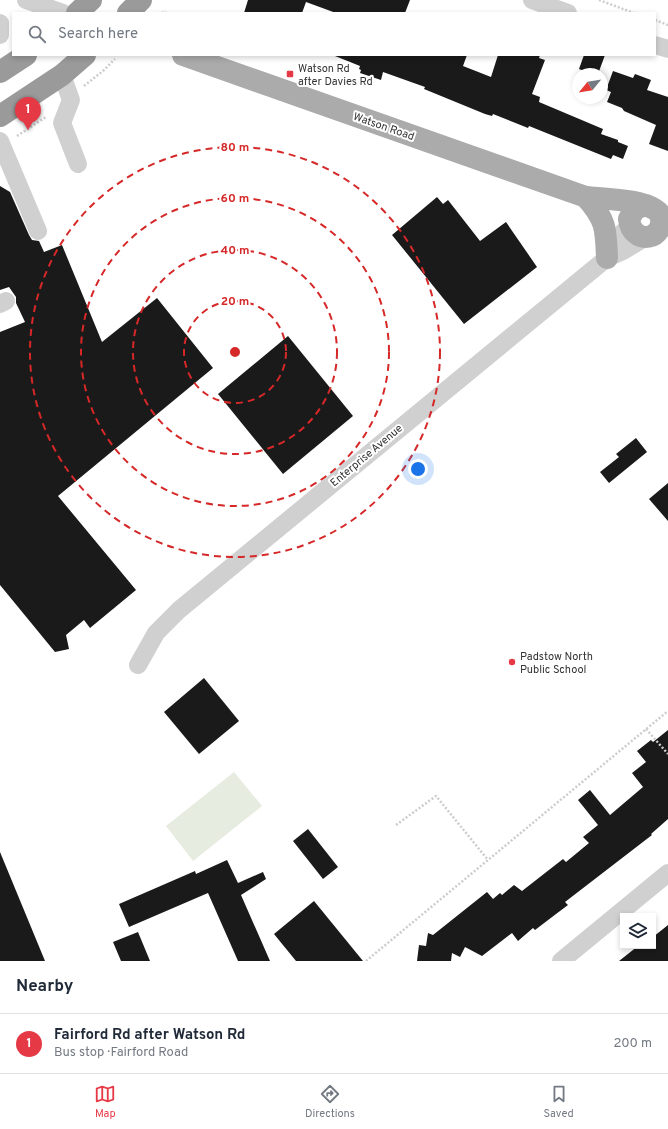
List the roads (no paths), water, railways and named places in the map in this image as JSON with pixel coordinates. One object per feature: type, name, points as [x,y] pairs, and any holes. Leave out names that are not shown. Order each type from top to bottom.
[{"type":"highway","points":[[78,12],[91,0]]},
{"type":"highway","points":[[129,12],[141,0]]},
{"type":"highway","points":[[0,72],[24,56]]},
{"type":"highway","points":[[0,116],[62,75],[84,56]]},
{"type":"main road","name":"Watson Road","points":[[186,56],[586,197],[657,210]]},
{"type":"main road","name":"Watson Road","points":[[586,197],[618,217],[645,231]]},
{"type":"main road","points":[[586,197],[603,220],[606,235],[607,258]]},
{"type":"main road","points":[[635,209],[657,210],[660,214],[661,225],[659,230],[645,231],[631,213],[635,209]]},
{"type":"street","points":[[26,0],[60,12]]},
{"type":"street","points":[[532,0],[565,12]]},
{"type":"street","points":[[0,23],[0,35]]},
{"type":"street","points":[[656,45],[668,49]]},
{"type":"street","points":[[62,75],[71,100],[62,123],[78,164]]},
{"type":"street","points":[[0,141],[38,231]]},
{"type":"street","name":"Enterprise Avenue","points":[[138,664],[156,633],[178,610],[607,258],[623,252],[645,231]]},
{"type":"street","points":[[561,961],[668,873]]},
{"type":"place","name":"Watson Rd after Davies Rd","points":[[290,74]]},
{"type":"place","name":"Fairford Rd after Watson Rd","points":[[28,130]]},
{"type":"place","name":"Padstow North Public School","points":[[512,662]]}]
